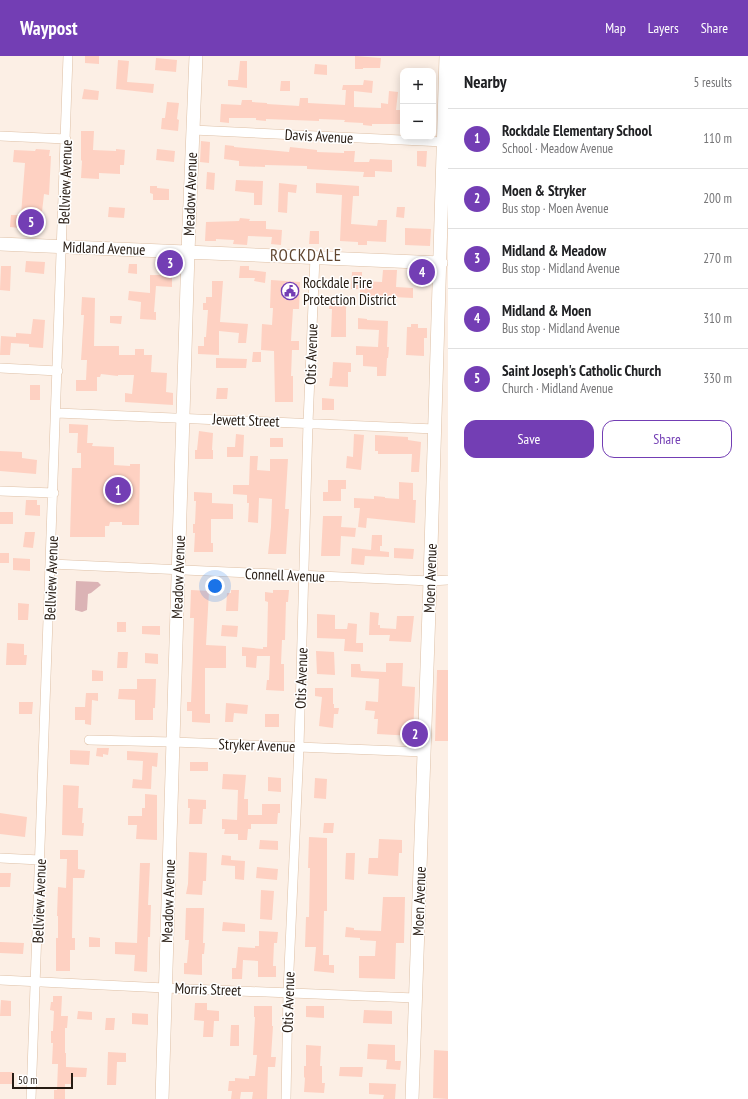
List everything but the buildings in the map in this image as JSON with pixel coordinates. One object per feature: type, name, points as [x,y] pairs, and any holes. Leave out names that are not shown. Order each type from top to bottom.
[{"type":"street","name":"Bellview Avenue","points":[[31,1099],[63,247],[68,56]]},
{"type":"street","name":"Meadow Avenue","points":[[162,1099],[188,252],[196,56]]},
{"type":"street","name":"Moen Avenue","points":[[412,1099],[435,429],[444,263],[446,56]]},
{"type":"street","name":"Davis Avenue","points":[[193,130],[444,142]]},
{"type":"street","points":[[0,136],[66,139]]},
{"type":"street","name":"Midland Avenue","points":[[0,244],[444,263]]},
{"type":"street","name":"Otis Avenue","points":[[286,1099],[288,992],[299,747],[308,423],[315,257]]},
{"type":"street","points":[[0,368],[58,371]]},
{"type":"street","name":"Jewett Street","points":[[57,413],[435,429]]},
{"type":"street","points":[[0,491],[54,493]]},
{"type":"street","name":"Connell Avenue","points":[[51,564],[430,581],[448,580]]},
{"type":"street","name":"Stryker Avenue","points":[[89,740],[424,752]]},
{"type":"street","points":[[0,858],[40,860]]},
{"type":"street","name":"Morris Street","points":[[0,980],[415,998]]},
{"type":"shaded area","points":[[76,581],[98,582],[101,585],[88,594],[87,610],[82,612],[75,610]]},
{"type":"place","name":"Saint Joseph's Catholic Church","points":[[31,222]]},
{"type":"place","name":"Midland & Meadow","points":[[170,263]]},
{"type":"place","name":"Midland & Moen","points":[[422,272]]},
{"type":"place","name":"Rockdale Fire Protection District","points":[[290,291]]},
{"type":"place","name":"Rockdale Elementary School","points":[[118,490]]},
{"type":"place","name":"Moen & Stryker","points":[[415,734]]},
{"type":"district","name":"ROCKDALE","points":[[306,255]]}]
